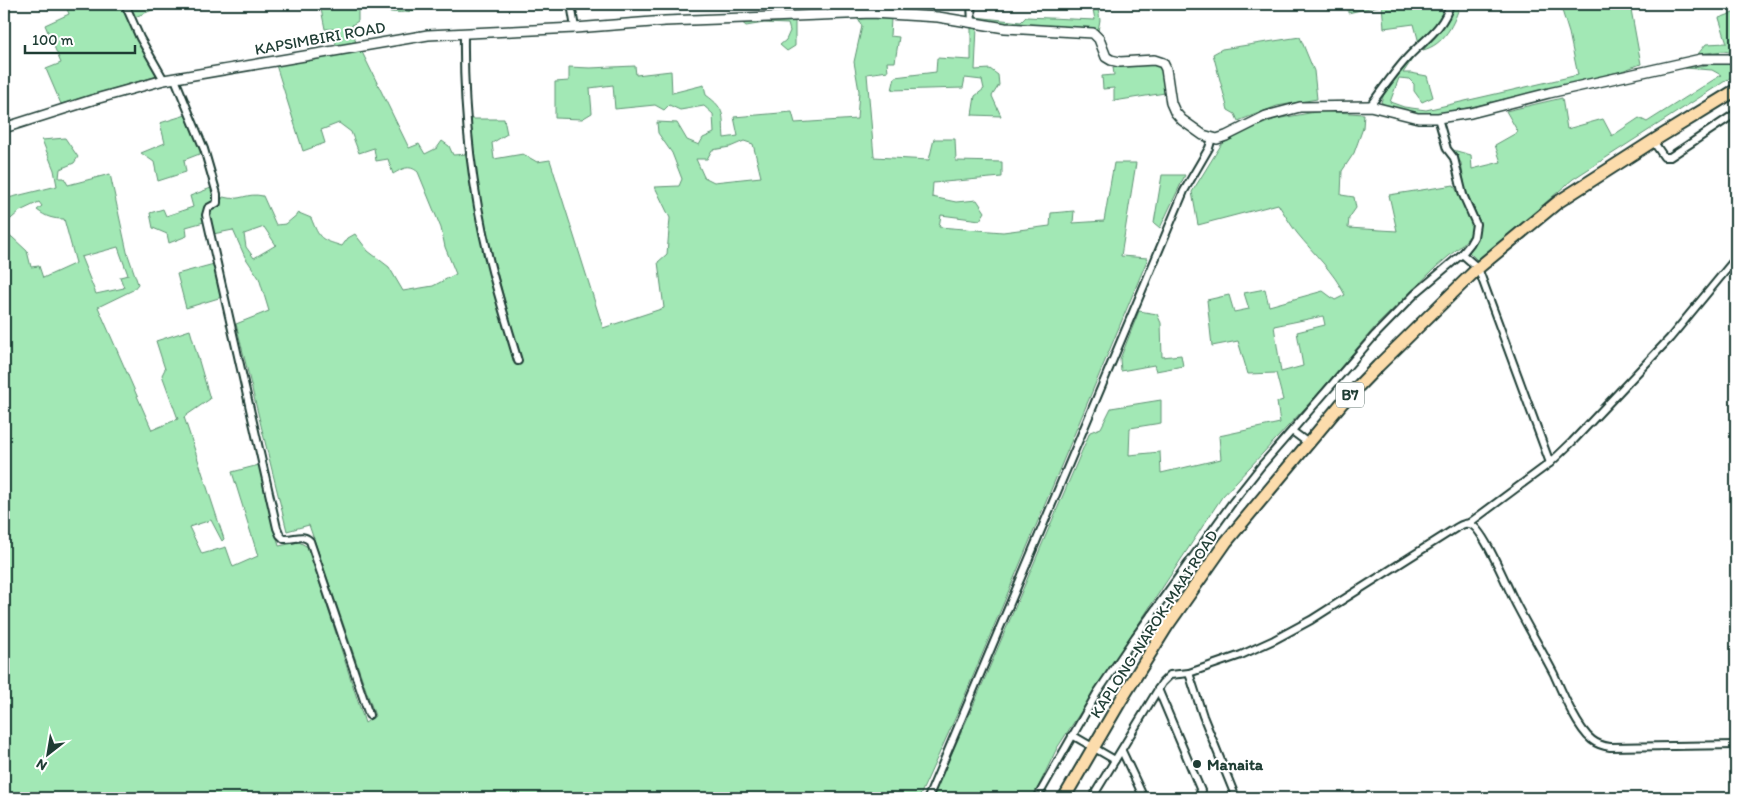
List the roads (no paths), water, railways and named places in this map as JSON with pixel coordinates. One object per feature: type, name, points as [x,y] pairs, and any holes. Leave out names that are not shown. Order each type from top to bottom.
[{"type":"highway","name":"KAPLONG-NAROK-MAAI ROAD","points":[[1064,798],[1093,747],[1168,626],[1226,542],[1308,443],[1378,366],[1478,268],[1558,202],[1736,90]]},
{"type":"street","points":[[125,4],[140,38],[164,80]]},
{"type":"street","points":[[572,4],[575,28]]},
{"type":"street","points":[[971,4],[972,23]]},
{"type":"street","points":[[1370,106],[1401,65],[1424,44],[1443,22],[1450,4]]},
{"type":"street","name":"KAPSIMBIRI ROAD","points":[[4,128],[92,100],[164,80],[428,35],[575,28],[666,21],[872,13],[938,17],[1004,28],[1093,33],[1099,39],[1106,56],[1111,60],[1120,62],[1158,60],[1163,63],[1166,68],[1171,103],[1175,112],[1190,126],[1203,135],[1212,138]]},
{"type":"street","points":[[464,33],[463,68],[472,171],[489,260],[518,361]]},
{"type":"street","points":[[928,798],[1184,191],[1209,148],[1212,138],[1226,136],[1266,116],[1300,107],[1370,106],[1418,118],[1438,118],[1471,113],[1549,93],[1701,59],[1736,59]]},
{"type":"street","points":[[175,79],[204,149],[217,194],[217,203],[208,208],[206,215],[277,528],[280,535],[284,538],[290,539],[300,536],[306,537],[310,541],[369,715]]},
{"type":"street","points":[[1653,141],[1664,157],[1668,158],[1736,113]]},
{"type":"street","points":[[1037,798],[1097,692],[1232,502],[1375,335],[1429,282],[1462,254],[1474,237],[1476,224],[1463,195],[1454,158],[1447,149],[1438,118]]},
{"type":"street","points":[[1462,254],[1478,268],[1550,462]]},
{"type":"street","points":[[1092,798],[1158,689],[1170,675],[1189,672],[1241,655],[1295,629],[1456,528],[1468,524],[1550,462],[1572,442],[1670,338],[1736,258]]},
{"type":"street","points":[[1292,431],[1308,443]]},
{"type":"street","points":[[1468,524],[1472,524],[1479,531],[1487,545],[1568,704],[1590,739],[1597,744],[1610,747],[1736,745]]},
{"type":"street","points":[[1151,616],[1168,626]]},
{"type":"street","points":[[1189,672],[1203,716],[1236,798]]},
{"type":"street","points":[[1158,689],[1204,798]]},
{"type":"street","points":[[1072,734],[1115,760]]},
{"type":"street","points":[[1122,751],[1144,798]]},
{"type":"place","name":"Manaita","points":[[1197,764]]}]
